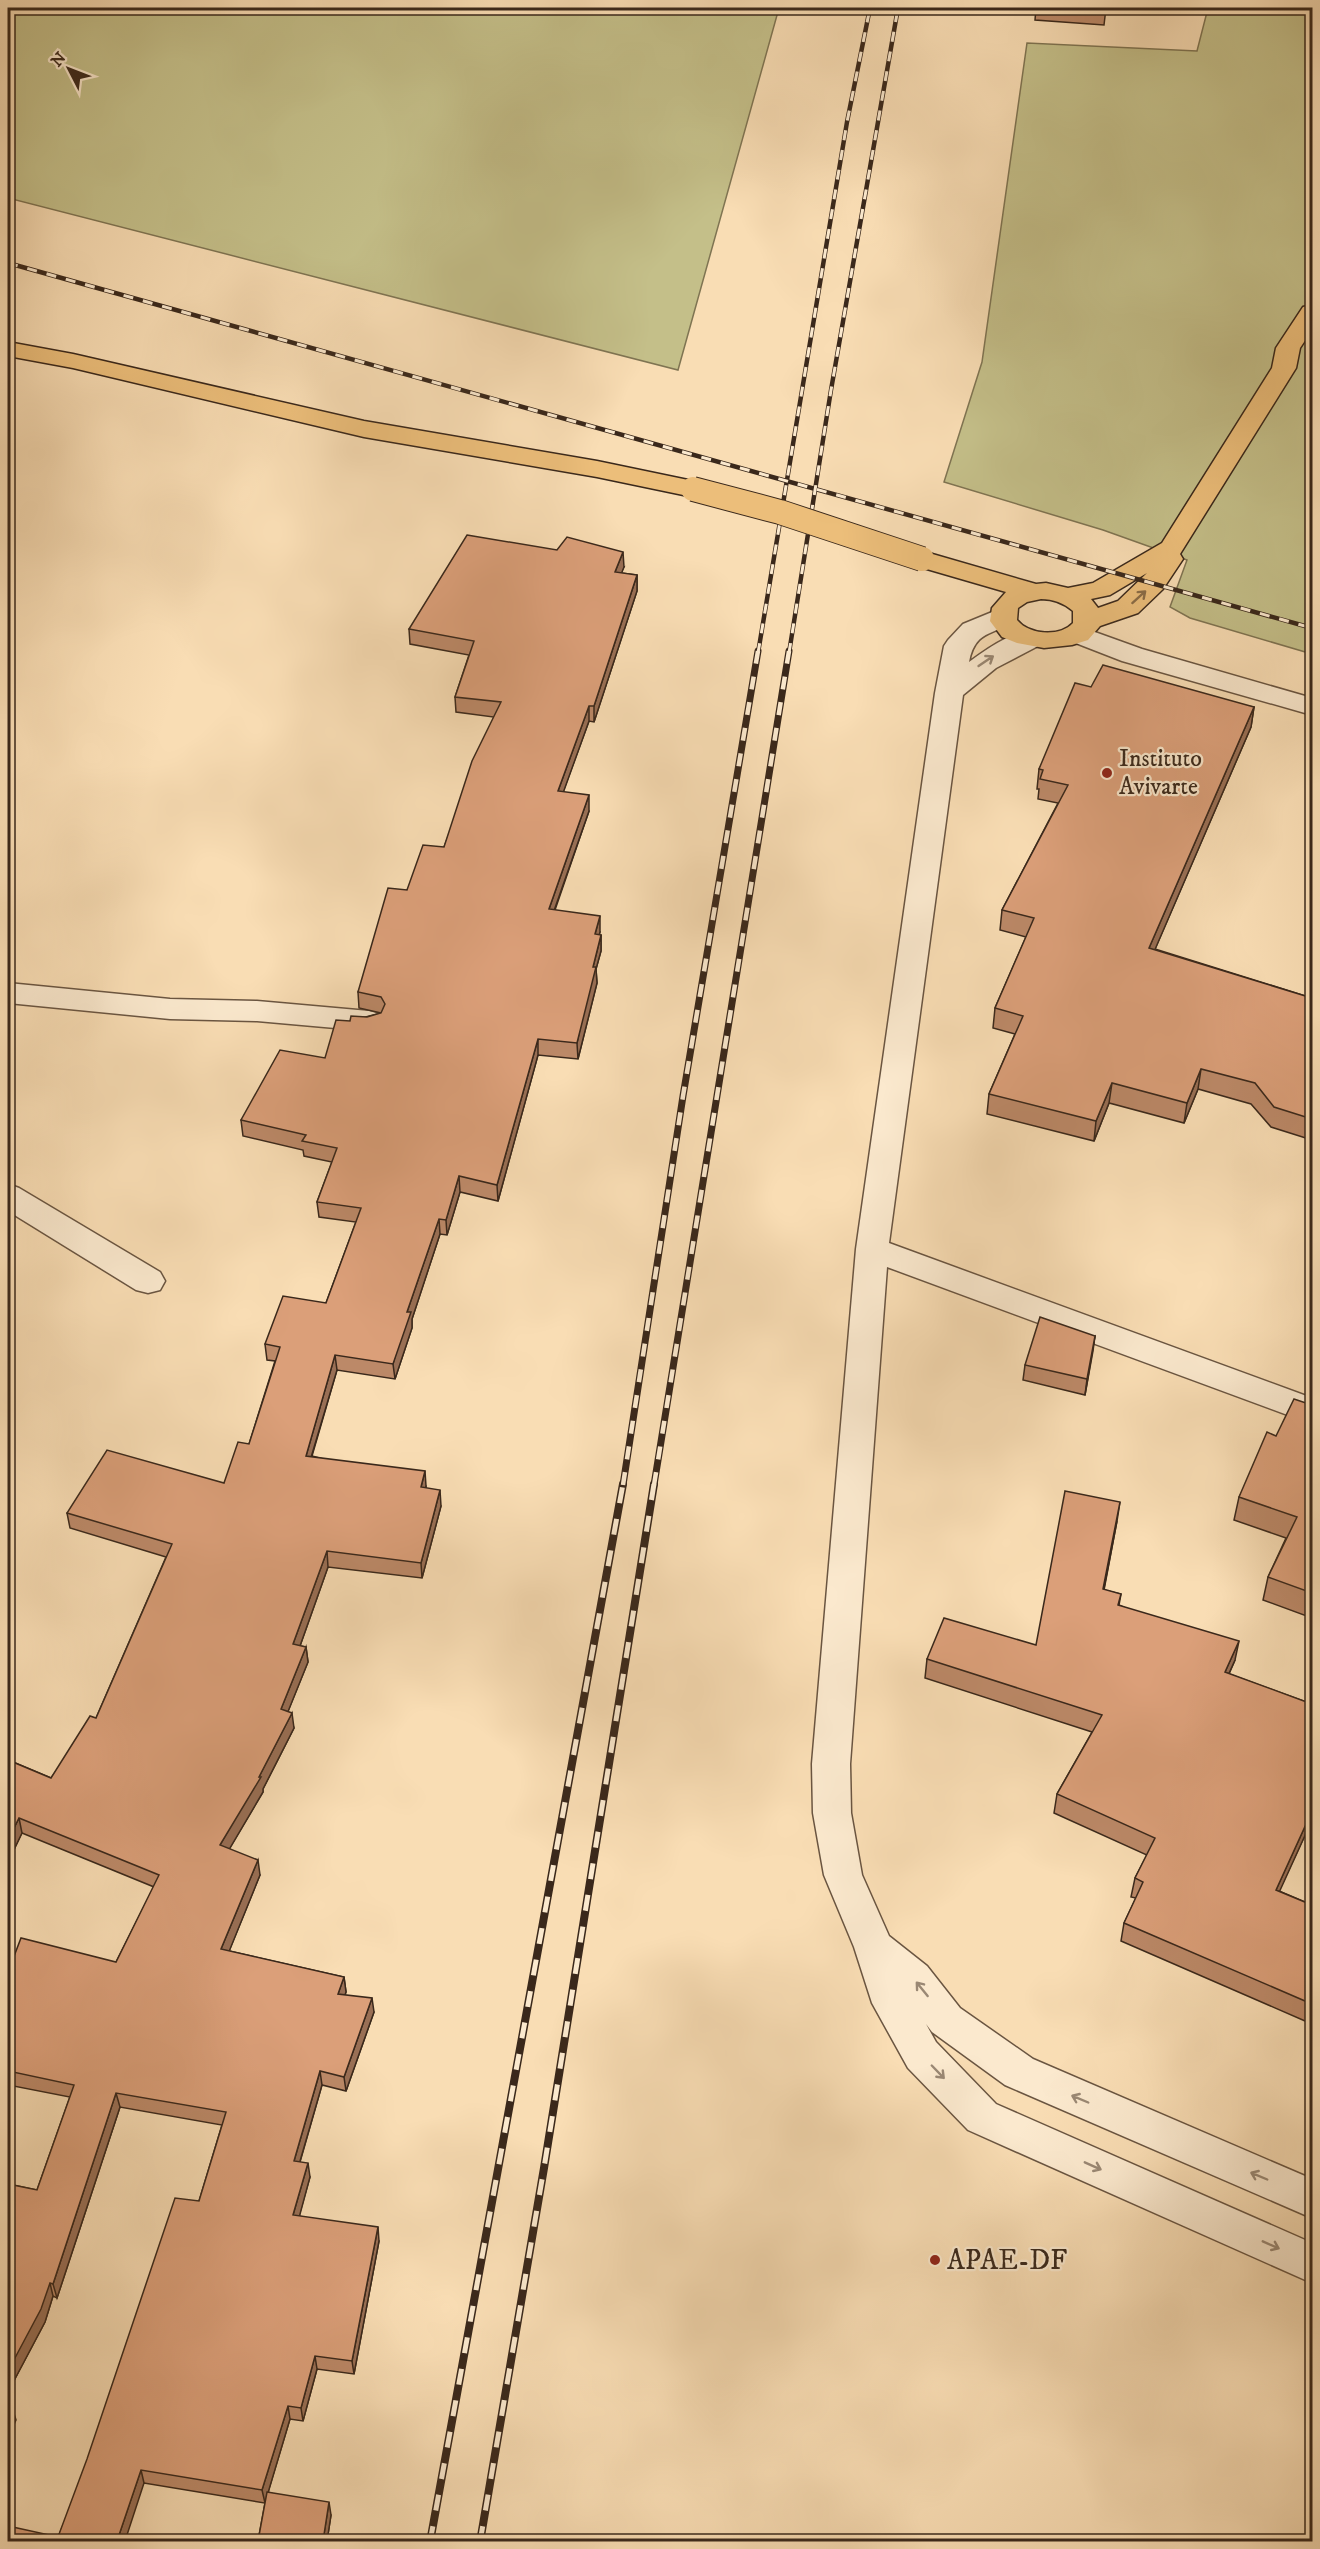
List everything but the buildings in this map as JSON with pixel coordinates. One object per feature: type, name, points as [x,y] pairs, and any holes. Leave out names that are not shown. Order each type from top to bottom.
[{"type":"main road","points":[[1068,596],[1101,589],[1172,548],[1296,363],[1288,348],[1312,312]]},
{"type":"main road","points":[[8,349],[73,361],[342,424],[597,469],[745,501],[804,518],[929,562],[1035,591]]},
{"type":"main road","points":[[929,562],[1003,612],[1011,629],[1030,639],[1056,641],[1128,607],[1154,583],[1171,557],[1172,548]]},
{"type":"main road","points":[[1003,612],[1011,600],[1021,594],[1046,591],[1068,596],[1079,603],[1086,612],[1082,627]]},
{"type":"street","points":[[1003,612],[974,630],[958,646],[949,693],[872,1249],[831,1764],[832,1813],[843,1875],[874,1947],[892,2003],[922,2055],[982,2117],[1312,2263]]},
{"type":"street","points":[[1082,627],[1132,655],[1312,707]]},
{"type":"street","points":[[949,693],[968,673],[991,658],[1030,639]]},
{"type":"street","points":[[8,993],[170,1009],[257,1011],[369,1021]]},
{"type":"street","points":[[8,1196],[148,1281]]},
{"type":"street","points":[[872,1249],[1312,1410]]},
{"type":"street","points":[[874,1947],[913,1978],[946,2020],[1019,2072],[1312,2199]]},
{"type":"shaded area","points":[[8,8],[779,8],[678,370],[8,198]]},
{"type":"shaded area","points":[[1208,8],[1312,8],[1312,654],[1190,618],[1170,607],[1187,560],[1103,530],[944,482],[982,362],[1027,43],[1197,51]]},
{"type":"railway","points":[[787,481],[847,122],[870,8]]},
{"type":"railway","points":[[815,489],[898,8]]},
{"type":"railway","points":[[8,263],[787,481]]},
{"type":"railway","points":[[758,653],[787,481]]},
{"type":"railway","points":[[787,481],[815,489]]},
{"type":"railway","points":[[789,653],[815,489]]},
{"type":"railway","points":[[815,489],[1312,628]]},
{"type":"railway","points":[[623,1485],[683,1096],[758,651]]},
{"type":"railway","points":[[654,1485],[789,651]]},
{"type":"railway","points":[[430,2542],[623,1484]]},
{"type":"railway","points":[[480,2542],[544,2168],[654,1484]]},
{"type":"place","name":"Instituto Avivarte","points":[[1107,773]]},
{"type":"place","name":"APAE-DF","points":[[935,2260]]}]
